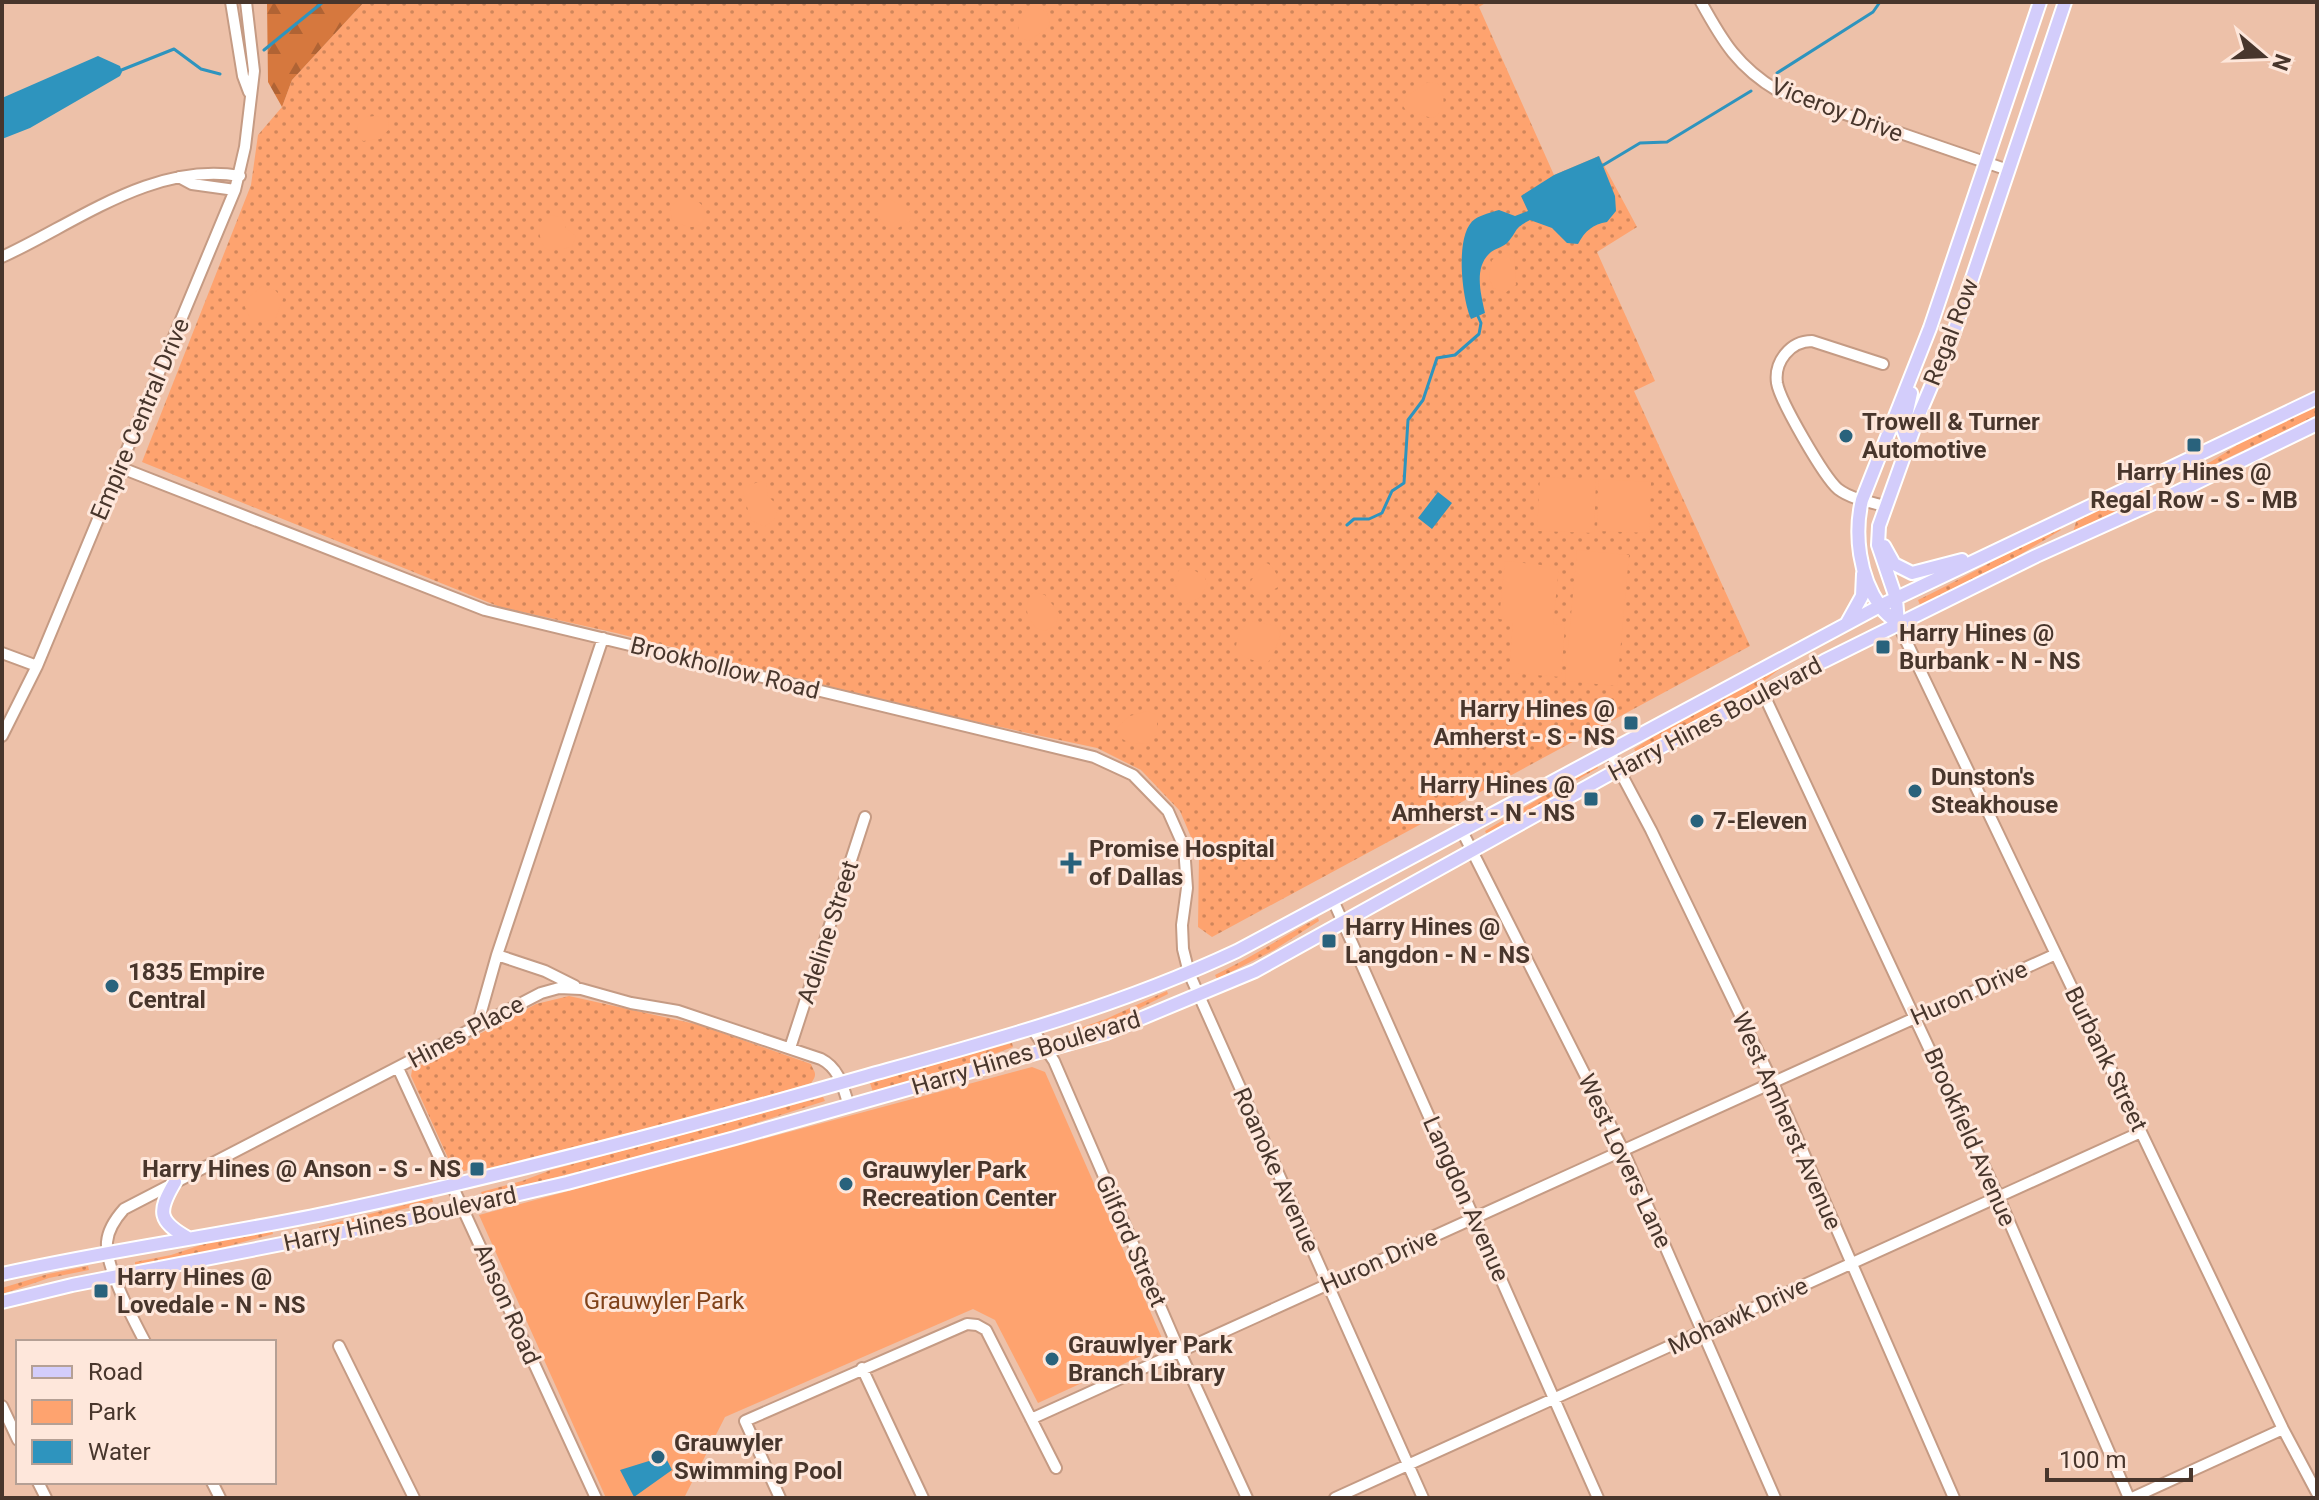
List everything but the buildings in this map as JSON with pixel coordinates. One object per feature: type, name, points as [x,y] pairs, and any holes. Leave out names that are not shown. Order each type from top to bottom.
[{"type":"main road","name":"Regal Row","points":[[1898,624],[1880,606],[1862,562],[1857,534],[1862,500],[1941,296],[2040,2]]},
{"type":"main road","name":"Regal Row","points":[[1898,624],[1896,598],[1883,563],[1878,533],[1885,506],[1963,304],[2065,2]]},
{"type":"main road","points":[[1941,296],[1963,304]]},
{"type":"main road","points":[[1908,443],[1903,429],[1913,387],[1911,374]]},
{"type":"main road","name":"Harry Hines Boulevard","points":[[2,1274],[298,1219],[453,1186],[842,1083],[1033,1030],[1106,1006],[1189,973],[1333,900],[1608,749],[1880,606],[2317,398]]},
{"type":"main road","name":"Harry Hines Boulevard","points":[[2,1302],[464,1208],[583,1179],[1106,1033],[1255,971],[1619,769],[1763,693],[2036,556],[2317,424]]},
{"type":"main road","points":[[2156,474],[2167,497]]},
{"type":"main road","points":[[2036,556],[2043,546],[2063,535],[2067,528],[2066,517]]},
{"type":"main road","points":[[1878,533],[1894,564],[1912,573],[1989,554]]},
{"type":"main road","points":[[1846,624],[1863,590],[1862,562]]},
{"type":"main road","points":[[175,1182],[162,1207],[163,1219],[172,1229],[188,1238]]},
{"type":"main road","points":[[298,1219],[301,1241]]},
{"type":"street","name":"Empire Central Drive","points":[[231,2],[243,76],[249,94]]},
{"type":"street","name":"Empire Central Drive","points":[[2,736],[37,666],[240,176],[254,71],[246,2]]},
{"type":"street","name":"Viceroy Drive","points":[[1701,2],[1724,43],[1741,64],[1778,91],[2008,170]]},
{"type":"street","points":[[2,257],[154,183],[192,173],[240,176]]},
{"type":"street","points":[[179,177],[192,184],[235,190]]},
{"type":"street","points":[[1883,364],[1812,341],[1803,341],[1789,349],[1778,368],[1777,381],[1819,464],[1839,489],[1885,506]]},
{"type":"street","name":"Brookhollow Road","points":[[119,467],[485,610],[1094,757],[1133,775],[1168,811],[1184,847],[1187,888],[1182,925],[1183,949],[1189,973]]},
{"type":"street","name":"Burbank Street","points":[[1898,624],[2283,1429],[2317,1493]]},
{"type":"street","points":[[477,1026],[497,955],[603,638]]},
{"type":"street","points":[[2,653],[37,666]]},
{"type":"street","name":"Brookfield Avenue","points":[[1763,693],[1998,1196],[2131,1498]]},
{"type":"street","name":"West Amherst Avenue","points":[[1608,749],[1638,804],[1773,1083],[1954,1498]]},
{"type":"street","name":"Adeline Street","points":[[790,1048],[865,817]]},
{"type":"street","name":"West Lovers Lane","points":[[1462,831],[1623,1150],[1775,1498]]},
{"type":"street","name":"Langdon Avenue","points":[[1333,900],[1598,1498]]},
{"type":"street","name":"Huron Drive","points":[[1031,1419],[2056,954]]},
{"type":"street","points":[[497,955],[545,971],[581,989]]},
{"type":"street","name":"Roanoke Avenue","points":[[1189,973],[1423,1498]]},
{"type":"street","name":"Hines Place","points":[[108,1252],[109,1231],[124,1209],[541,993],[559,988],[581,989],[702,1018],[830,1064],[842,1083]]},
{"type":"street","name":"Gilford Street","points":[[1033,1030],[1048,1051],[1247,1498]]},
{"type":"street","name":"Anson Road","points":[[398,1068],[596,1498]]},
{"type":"street","points":[[842,1083],[849,1106]]},
{"type":"street","name":"Mohawk Drive","points":[[1335,1498],[2141,1132]]},
{"type":"street","points":[[108,1252],[144,1340]]},
{"type":"street","points":[[780,1498],[745,1421],[967,1324],[986,1330],[1056,1468]]},
{"type":"street","points":[[339,1346],[414,1498]]},
{"type":"street","points":[[862,1368],[923,1498]]},
{"type":"street","points":[[2,1406],[16,1436]]},
{"type":"street","points":[[2131,1498],[2283,1429]]},
{"type":"green space","points":[[267,2],[364,2],[292,80],[282,107],[268,82]]},
{"type":"green space","points":[[364,2],[1487,2],[1479,7],[1554,175],[1599,156],[1637,227],[1597,252],[1655,381],[1634,391],[1750,646],[1212,937],[1198,927],[1199,856],[1180,811],[1141,770],[1097,748],[899,705],[616,633],[500,607],[142,462],[251,185],[258,135],[282,107],[292,80]]},
{"type":"green space","points":[[1032,5],[1047,12],[1050,23],[1048,28],[1028,41],[1020,38],[1019,21]]},
{"type":"green space","points":[[1428,82],[1441,88],[1443,102],[1440,111],[1433,118],[1407,112],[1403,106],[1405,97]]},
{"type":"green space","points":[[366,117],[388,118],[389,129],[380,139],[363,141],[358,136],[357,126]]},
{"type":"green space","points":[[889,199],[910,211],[911,221],[894,230],[882,223],[878,214],[879,201]]},
{"type":"green space","points":[[678,200],[694,200],[702,205],[705,213],[703,221],[690,227],[672,220],[670,208]]},
{"type":"green space","points":[[548,215],[562,217],[566,228],[576,236],[572,247],[550,251],[544,247],[539,229],[541,221]]},
{"type":"green space","points":[[1505,252],[1514,256],[1516,285],[1505,293],[1493,288],[1489,277],[1492,260]]},
{"type":"green space","points":[[262,286],[275,290],[283,299],[275,320],[256,322],[250,318],[245,307],[247,299]]},
{"type":"green space","points":[[2317,406],[2317,415],[2184,479],[2182,476],[2242,442]]},
{"type":"green space","points":[[1540,477],[1596,480],[1594,533],[1537,531]]},
{"type":"green space","points":[[1599,479],[1651,482],[1649,533],[1597,531]]},
{"type":"green space","points":[[762,481],[766,483],[768,496],[778,506],[776,518],[764,527],[751,520],[743,493],[746,486]]},
{"type":"green space","points":[[2141,489],[2143,492],[2112,513],[2073,532],[2077,519]]},
{"type":"green space","points":[[2059,528],[2061,530],[1993,571],[1920,605],[1918,600]]},
{"type":"green space","points":[[1577,550],[1629,555],[1617,686],[1565,681]]},
{"type":"green space","points":[[1505,561],[1559,567],[1553,624],[1565,625],[1561,677],[1509,673],[1513,621],[1499,619]]},
{"type":"green space","points":[[1266,563],[1276,573],[1278,587],[1261,597],[1253,595],[1249,584]]},
{"type":"green space","points":[[1190,568],[1204,576],[1208,584],[1199,598],[1185,605],[1178,596],[1174,577],[1180,569]]},
{"type":"green space","points":[[1033,592],[1045,595],[1059,613],[1056,625],[1045,631],[1036,628],[1028,615],[1027,606]]},
{"type":"green space","points":[[1251,621],[1276,626],[1281,634],[1272,658],[1266,664],[1246,658],[1236,650],[1239,634]]},
{"type":"green space","points":[[1783,662],[1785,665],[1746,695],[1637,754],[1634,749],[1685,716]]},
{"type":"green space","points":[[1147,711],[1157,715],[1157,733],[1150,743],[1132,743],[1118,735],[1117,727],[1130,716]]},
{"type":"green space","points":[[1597,764],[1598,768],[1538,807],[1487,835],[1485,831]]},
{"type":"green space","points":[[1318,918],[1319,921],[1274,950],[1217,979],[1215,975]]},
{"type":"green space","points":[[1167,991],[1168,994],[1116,1020],[1070,1036],[1068,1032],[1106,1019]]},
{"type":"green space","points":[[569,996],[700,1025],[811,1064],[815,1077],[811,1083],[706,1114],[481,1170],[479,1165],[465,1171],[453,1169],[411,1076],[412,1070],[536,1004]]},
{"type":"green space","points":[[1012,1043],[1013,1047],[953,1069],[873,1092],[870,1083]]},
{"type":"green space","name":"Grauwyler Park","points":[[1032,1067],[1045,1072],[1165,1345],[1038,1403],[995,1320],[973,1309],[725,1417],[684,1498],[606,1498],[479,1215]]},
{"type":"green space","points":[[823,1097],[825,1101],[705,1139],[483,1196],[481,1192],[551,1170]]},
{"type":"green space","points":[[432,1198],[433,1202],[319,1231],[319,1227]]},
{"type":"green space","points":[[272,1230],[273,1234],[210,1251],[135,1266],[135,1262],[171,1255],[207,1243]]},
{"type":"green space","points":[[88,1266],[89,1270],[49,1278],[2,1294],[2,1288]]},
{"type":"water","points":[[98,56],[120,66],[120,76],[30,128],[2,139],[2,98]]},
{"type":"water","points":[[1599,156],[1615,196],[1616,211],[1607,222],[1590,229],[1578,244],[1567,243],[1552,228],[1530,220],[1521,225],[1506,244],[1485,258],[1480,281],[1485,313],[1471,319],[1462,267],[1468,226],[1475,219],[1499,210],[1515,216],[1528,211],[1521,196],[1554,175]]},
{"type":"water","points":[[1438,492],[1452,503],[1432,529],[1418,518]]},
{"type":"water","points":[[665,1456],[672,1470],[634,1497],[620,1470]]},
{"type":"waterway","points":[[264,50],[323,2]]},
{"type":"waterway","points":[[1777,73],[1873,12],[1880,2]]},
{"type":"waterway","points":[[119,71],[174,49],[201,69],[220,74]]},
{"type":"waterway","points":[[1600,167],[1640,143],[1667,142],[1751,91]]},
{"type":"waterway","points":[[1347,525],[1354,519],[1369,519],[1382,513],[1392,491],[1404,483],[1408,420],[1423,400],[1437,358],[1455,355],[1479,334],[1481,323],[1477,314]]},
{"type":"place","name":"Trowell & Turner Automotive","points":[[1846,436]]},
{"type":"place","name":"Harry Hines @ Regal Row - S - MB","points":[[2194,445]]},
{"type":"place","name":"Harry Hines @ Burbank - N - NS","points":[[1883,647]]},
{"type":"place","name":"Harry Hines @ Amherst - S - NS","points":[[1631,723]]},
{"type":"place","name":"Dunston's Steakhouse","points":[[1915,791]]},
{"type":"place","name":"Harry Hines @ Amherst - N - NS","points":[[1591,799]]},
{"type":"place","name":"7-Eleven","points":[[1697,821]]},
{"type":"place","name":"Promise Hospital of Dallas","points":[[1071,863]]},
{"type":"place","name":"Harry Hines @ Langdon - N - NS","points":[[1329,941]]},
{"type":"place","name":"1835 Empire Central","points":[[112,986]]},
{"type":"place","name":"Harry Hines @ Anson - S - NS","points":[[477,1169]]},
{"type":"place","name":"Grauwyler Park Recreation Center","points":[[846,1184]]},
{"type":"place","name":"Harry Hines @ Lovedale - N - NS","points":[[101,1291]]},
{"type":"place","name":"Grauwlyer Park Branch Library","points":[[1052,1359]]},
{"type":"place","name":"Grauwyler Swimming Pool","points":[[658,1457]]}]
